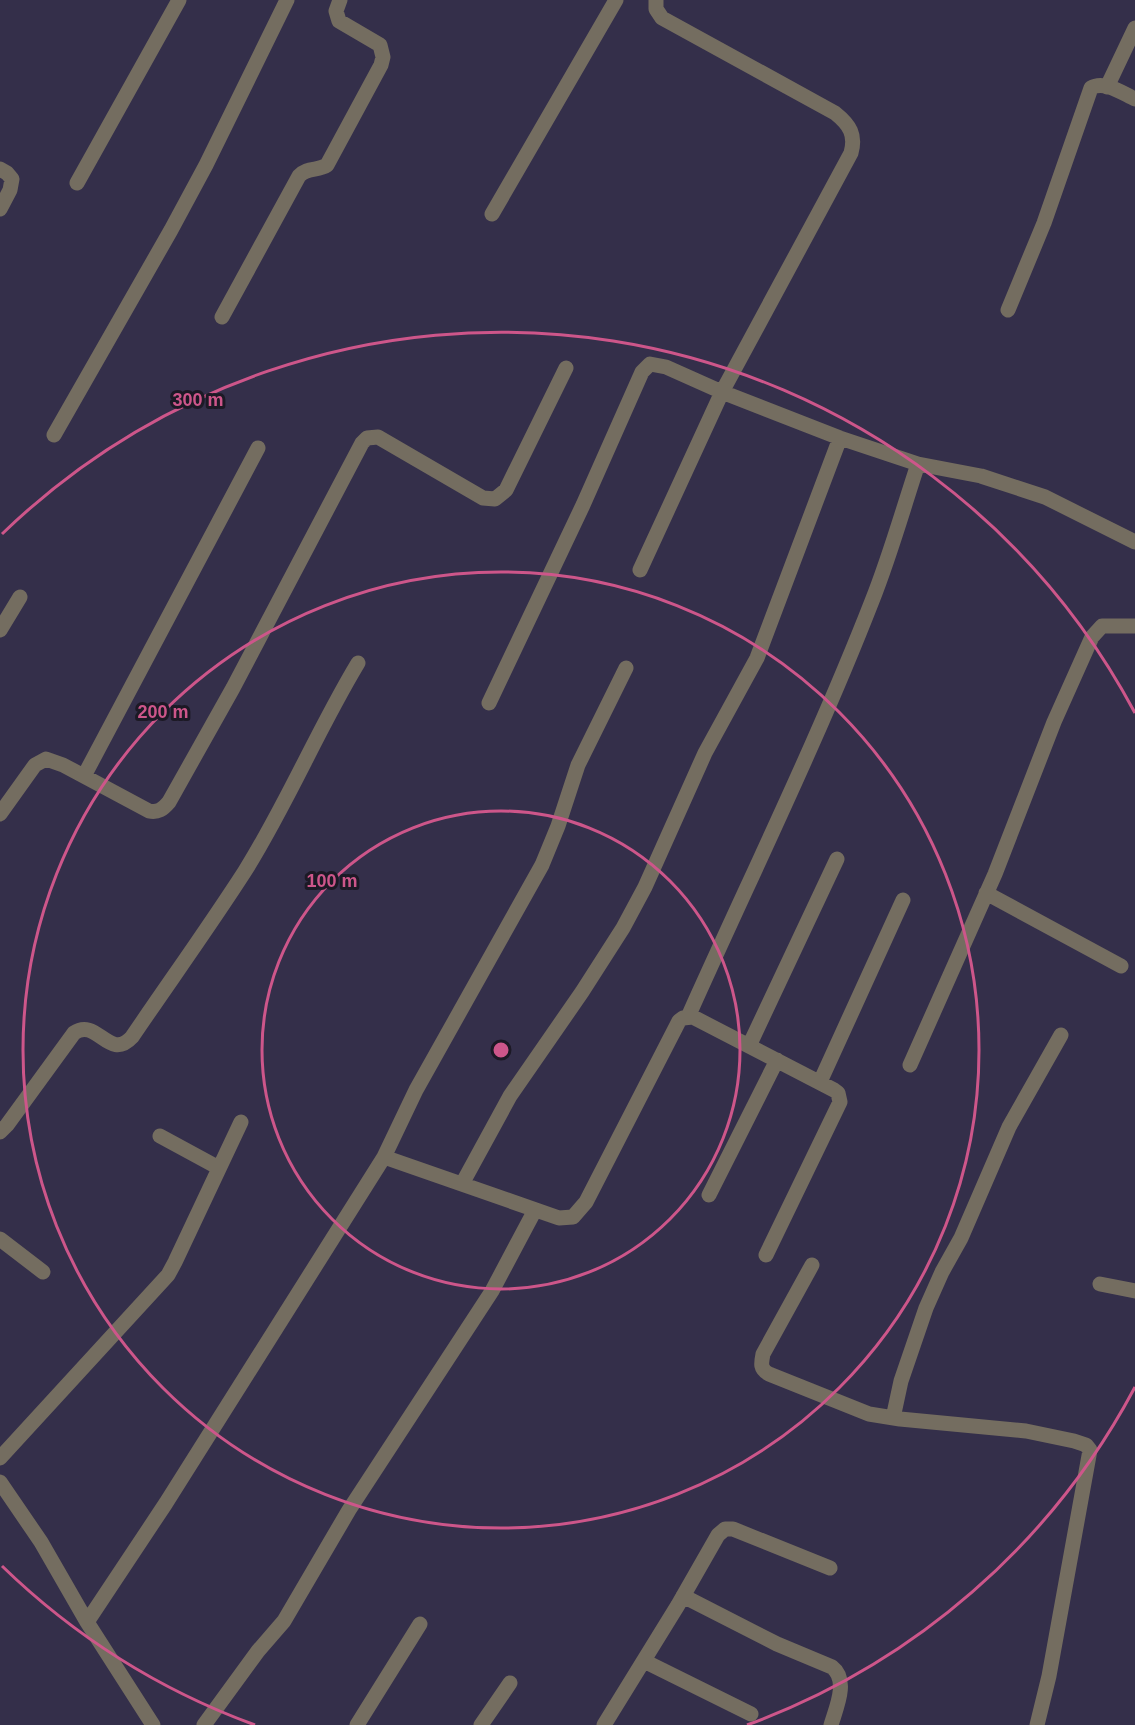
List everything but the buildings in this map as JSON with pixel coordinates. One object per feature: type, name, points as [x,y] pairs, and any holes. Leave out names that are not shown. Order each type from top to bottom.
[{"type":"street","points":[[77,183],[179,0]]},
{"type":"street","points":[[54,435],[206,165],[287,0]]},
{"type":"street","points":[[222,317],[299,176],[305,171],[327,165],[381,65],[383,57],[380,45],[339,21],[336,11],[340,0]]},
{"type":"street","points":[[492,214],[616,0]]},
{"type":"street","points":[[640,570],[722,392],[851,153],[853,135],[845,122],[835,113],[662,18],[656,9],[656,0]]},
{"type":"street","points":[[1107,87],[1135,28]]},
{"type":"street","points":[[1008,310],[1052,203],[1089,91],[1096,85],[1107,87],[1135,99]]},
{"type":"street","points":[[0,169],[12,179],[10,190],[0,208]]},
{"type":"street","points":[[489,703],[583,505],[642,372],[650,364],[658,365],[840,438],[918,464],[981,476],[1045,496],[1135,542]]},
{"type":"street","points":[[0,814],[40,761],[52,760],[149,811],[154,812],[164,808],[233,688],[362,443],[367,438],[378,437],[483,498],[495,499],[506,490],[566,368]]},
{"type":"street","points":[[462,1184],[510,1096],[582,992],[645,887],[705,753],[757,658],[840,438]]},
{"type":"street","points":[[84,776],[258,448]]},
{"type":"street","points":[[688,1017],[791,792],[873,600],[918,464]]},
{"type":"street","points":[[0,630],[20,597]]},
{"type":"street","points":[[910,1065],[986,893],[1054,722],[1092,637],[1102,626],[1135,626]]},
{"type":"street","points":[[0,1132],[8,1125],[79,1030],[89,1029],[116,1045],[127,1042],[132,1036],[245,871],[358,663]]},
{"type":"street","points":[[87,1622],[166,1503],[384,1156],[416,1090],[542,865],[558,826],[578,765],[626,668]]},
{"type":"street","points":[[749,1046],[837,859]]},
{"type":"street","points":[[986,893],[1121,966]]},
{"type":"street","points":[[820,1083],[903,900]]},
{"type":"street","points":[[384,1156],[535,1210],[567,1218],[579,1212],[586,1202],[679,1021],[683,1017],[688,1017],[699,1020],[838,1093],[840,1102],[766,1255]]},
{"type":"street","points":[[893,1419],[901,1381],[926,1308],[942,1272],[962,1238],[1009,1127],[1061,1035]]},
{"type":"street","points":[[709,1195],[777,1060]]},
{"type":"street","points":[[0,1458],[168,1275],[241,1122]]},
{"type":"street","points":[[160,1136],[219,1168]]},
{"type":"street","points":[[204,1725],[258,1651],[284,1621],[349,1510],[492,1291],[535,1210]]},
{"type":"street","points":[[0,1239],[43,1272]]},
{"type":"street","points":[[812,1265],[763,1354],[761,1365],[764,1371],[869,1414],[893,1419],[1026,1431],[1074,1441],[1090,1449],[1049,1676],[1037,1725]]},
{"type":"street","points":[[1100,1284],[1135,1291]]},
{"type":"street","points":[[1,1488],[41,1542],[87,1622],[153,1725]]},
{"type":"street","points":[[604,1725],[718,1535],[725,1529],[733,1529],[830,1568]]},
{"type":"street","points":[[683,1596],[839,1672],[840,1688],[831,1725]]},
{"type":"street","points":[[357,1725],[420,1624]]},
{"type":"street","points":[[644,1661],[751,1714]]},
{"type":"street","points":[[481,1725],[510,1683]]}]
